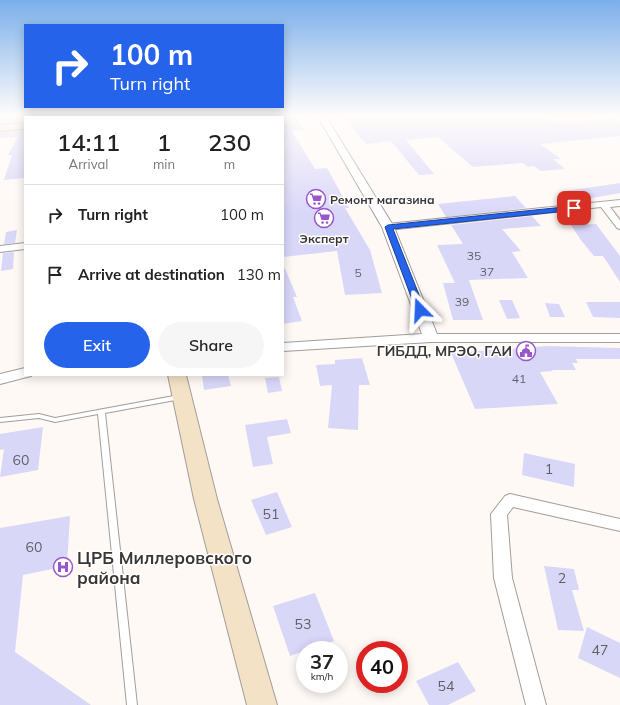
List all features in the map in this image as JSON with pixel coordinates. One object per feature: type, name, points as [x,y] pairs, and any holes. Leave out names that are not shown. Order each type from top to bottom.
[{"type":"main road","points":[[179,386],[213,528],[262,705]]},
{"type":"street","points":[[341,148],[388,227],[431,338]]},
{"type":"street","points":[[388,227],[620,203]]},
{"type":"street","points":[[604,205],[620,226]]},
{"type":"street","points":[[0,249],[24,246]]},
{"type":"street","points":[[284,347],[431,338],[620,338]]},
{"type":"street","points":[[0,379],[24,373]]},
{"type":"street","points":[[536,705],[503,578],[499,514],[510,500],[620,525]]},
{"type":"lane","points":[[0,420],[38,416],[55,420],[101,411],[179,386]]},
{"type":"lane","points":[[101,411],[132,705]]},
{"type":"building","points":[[12,148],[24,148],[24,178],[4,180],[12,155],[8,155]]},
{"type":"building","points":[[284,148],[302,148],[315,169],[327,168],[349,208],[345,208],[370,250],[382,293],[345,295],[337,251],[284,257]]},
{"type":"building","points":[[397,148],[413,148],[434,174],[419,175]]},
{"type":"building","points":[[451,148],[545,148],[561,159],[553,159],[565,169],[541,171],[534,166],[528,167],[523,163],[473,167]]},
{"type":"building","points":[[620,183],[620,193],[569,202],[559,192]]},
{"type":"building","points":[[515,196],[526,208],[446,217],[438,204]]},
{"type":"building","points":[[532,216],[541,226],[502,229],[521,251],[512,252],[528,278],[469,280],[483,320],[453,320],[443,283],[455,283],[437,245],[463,244],[451,225]]},
{"type":"building","points":[[596,224],[620,256],[620,282],[603,256],[594,256],[571,225]]},
{"type":"building","points":[[17,230],[15,243],[4,244],[6,232]]},
{"type":"building","points":[[14,252],[13,269],[1,271],[3,253]]},
{"type":"building","points":[[284,266],[297,297],[293,297],[302,321],[284,324]]},
{"type":"building","points":[[499,300],[512,300],[520,318],[507,319]]},
{"type":"building","points":[[586,302],[620,302],[620,318],[593,317]]},
{"type":"building","points":[[545,303],[559,304],[565,317],[550,317]]},
{"type":"building","points":[[548,346],[620,348],[620,359],[576,359],[578,363],[572,363],[576,370],[552,370],[553,371],[540,372],[558,404],[475,409],[451,353]]},
{"type":"building","points":[[362,358],[370,385],[359,385],[358,430],[328,428],[332,385],[320,386],[316,365],[335,364],[335,360]]},
{"type":"building","points":[[202,376],[228,376],[231,386],[204,390]]},
{"type":"building","points":[[279,377],[282,391],[268,393],[265,378]]},
{"type":"building","points":[[287,419],[291,433],[267,437],[273,464],[253,467],[245,425]]},
{"type":"building","points":[[43,427],[38,470],[0,477],[4,449],[0,450],[0,434]]},
{"type":"building","points":[[524,453],[575,464],[574,487],[522,475]]},
{"type":"building","points":[[277,492],[292,527],[266,535],[251,500]]},
{"type":"building","points":[[70,516],[67,566],[23,575],[15,652],[91,705],[0,705],[0,528]]},
{"type":"building","points":[[544,566],[574,569],[579,590],[572,590],[584,631],[558,630]]},
{"type":"building","points":[[315,593],[334,641],[296,641],[296,654],[290,656],[273,606]]},
{"type":"building","points":[[587,627],[620,643],[620,678],[578,658]]},
{"type":"building","points":[[458,662],[476,691],[448,705],[429,705],[416,681]]},
{"type":"place","name":"Ремонт магазина","points":[[316,199]]},
{"type":"place","name":"Эксперт","points":[[324,218]]},
{"type":"place","name":"ГИБДД, МРЭО, ГАИ","points":[[526,351]]},
{"type":"place","name":"ЦРБ Миллеровского района","points":[[63,567]]},
{"type":"route","points":[[420,310],[388,227],[574,208]]}]
